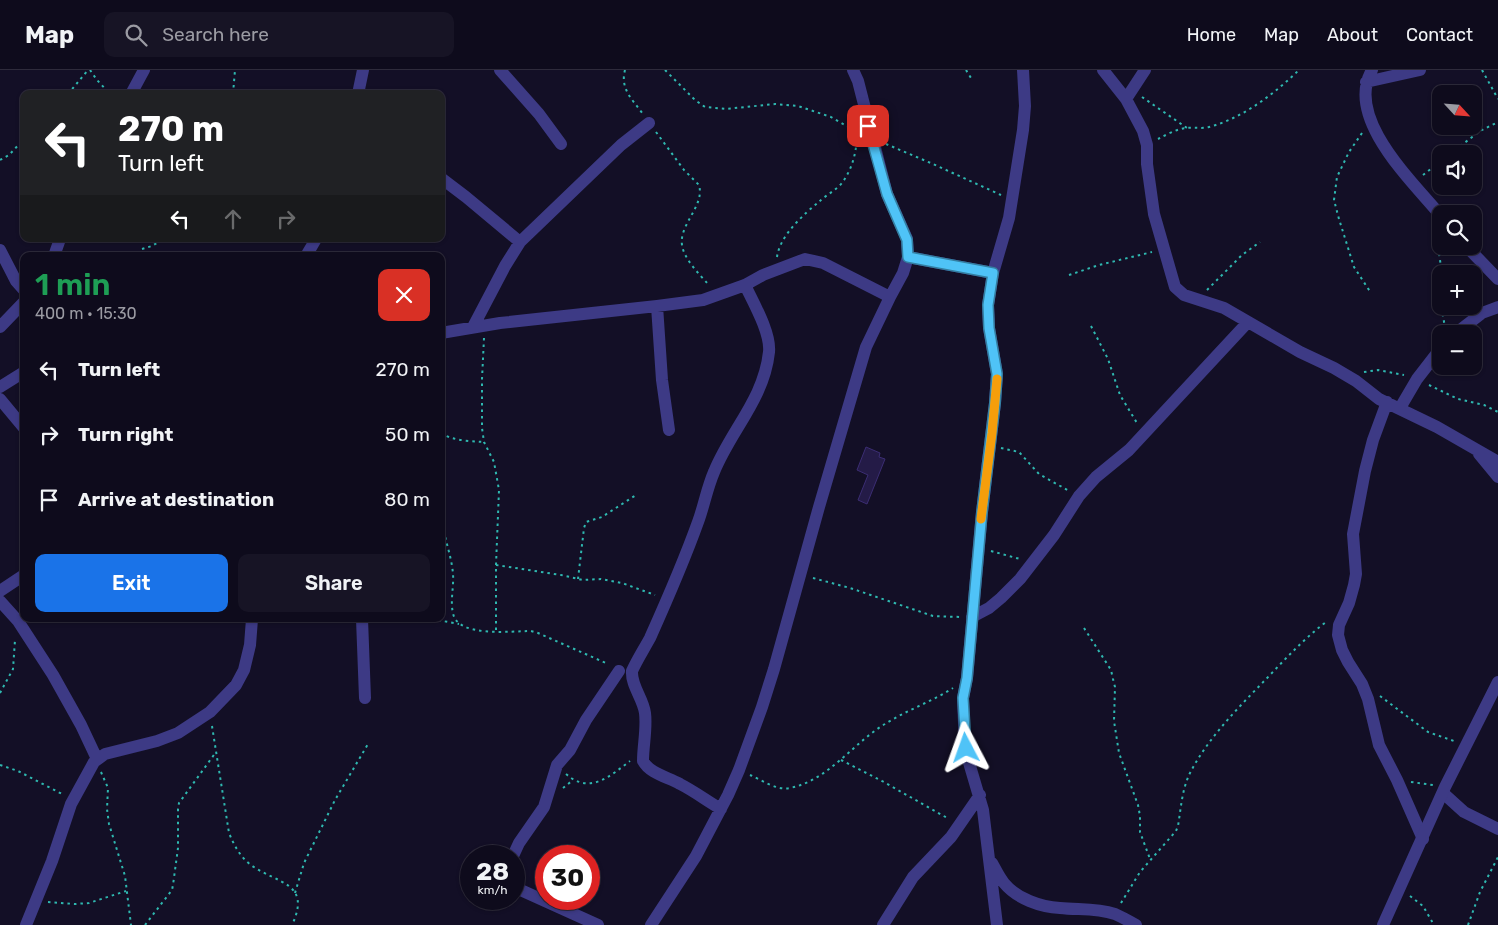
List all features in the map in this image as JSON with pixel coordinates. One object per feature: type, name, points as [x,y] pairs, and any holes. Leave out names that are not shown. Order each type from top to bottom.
[{"type":"street","points":[[133,90],[144,70]]},
{"type":"street","points":[[359,90],[363,70]]},
{"type":"street","points":[[500,70],[539,114],[562,144]]},
{"type":"street","points":[[650,925],[696,856],[739,770],[762,707],[866,348],[903,273],[908,257],[907,240],[887,194],[858,81],[853,70]]},
{"type":"street","points":[[997,925],[980,795],[966,748],[963,698],[967,678],[997,374],[989,328],[988,305],[993,273],[1009,218],[1023,130],[1026,106],[1023,70]]},
{"type":"street","points":[[1104,70],[1129,95],[1143,131],[1147,145],[1147,164],[1154,214],[1175,287],[1184,295],[1224,308],[1300,352],[1344,373],[1379,398],[1437,427],[1498,462]]},
{"type":"street","points":[[1129,95],[1146,70]]},
{"type":"street","points":[[1372,70],[1366,82],[1364,97],[1378,138],[1432,205]]},
{"type":"street","points":[[1366,82],[1420,70]]},
{"type":"street","points":[[478,326],[505,266],[520,242],[621,144],[649,123]]},
{"type":"street","points":[[445,181],[520,242]]},
{"type":"street","points":[[0,250],[20,286]]},
{"type":"street","points":[[1475,255],[1498,279]]},
{"type":"street","points":[[908,257],[993,273]]},
{"type":"street","points":[[445,332],[478,326],[703,300],[746,284],[778,268],[805,259],[823,263],[890,297]]},
{"type":"street","points":[[721,808],[646,766],[643,761],[645,713],[642,701],[631,678],[632,671],[666,600],[698,522],[714,472],[724,451],[753,404],[767,365],[768,342],[764,327],[746,284]]},
{"type":"street","points":[[0,327],[20,306]]},
{"type":"street","points":[[657,306],[662,380],[669,430]]},
{"type":"street","points":[[1467,325],[1482,313],[1498,307]]},
{"type":"street","points":[[972,617],[989,608],[1001,598],[1033,563],[1079,496],[1096,477],[1129,450],[1248,322]]},
{"type":"street","points":[[1400,408],[1417,379],[1432,360]]},
{"type":"street","points":[[0,386],[20,374]]},
{"type":"street","points":[[0,399],[20,423]]},
{"type":"street","points":[[1387,402],[1373,440],[1365,471],[1353,534],[1356,574],[1349,603],[1339,625],[1338,635],[1342,650],[1362,684],[1368,699],[1379,745],[1423,839]]},
{"type":"street","points":[[1475,450],[1498,477]]},
{"type":"street","points":[[0,591],[20,577]]},
{"type":"street","points":[[0,601],[10,610],[22,627],[68,701],[96,761]]},
{"type":"street","points":[[26,925],[52,861],[64,823],[78,792],[96,761],[105,754],[157,741],[178,733],[210,712],[236,685],[244,670],[250,645],[252,622]]},
{"type":"street","points":[[362,622],[366,673],[365,698]]},
{"type":"street","points":[[519,845],[544,807],[557,765],[570,750],[586,720],[619,671]]},
{"type":"street","points":[[1383,925],[1444,790],[1498,682]]},
{"type":"street","points":[[1444,790],[1464,812],[1498,829]]},
{"type":"street","points":[[883,925],[913,877],[951,837],[980,795]]},
{"type":"street","points":[[990,860],[1005,884],[1030,901],[1062,909],[1082,908],[1116,914],[1136,925]]},
{"type":"street","points":[[525,892],[598,925]]},
{"type":"path","points":[[72,90],[89,70],[106,90]]},
{"type":"path","points":[[233,90],[235,70]]},
{"type":"path","points":[[625,70],[623,78],[624,87],[684,170],[699,185],[700,196],[683,234],[682,244],[684,252],[717,295]]},
{"type":"path","points":[[665,70],[695,100],[705,107],[726,109],[775,104],[798,106],[831,117],[858,132],[1011,200]]},
{"type":"path","points":[[966,70],[971,78]]},
{"type":"path","points":[[1147,145],[1178,130],[1203,128],[1235,116],[1272,94],[1299,70]]},
{"type":"path","points":[[1482,70],[1498,99]]},
{"type":"path","points":[[1129,95],[1187,128]]},
{"type":"path","points":[[1462,145],[1480,131],[1498,122]]},
{"type":"path","points":[[1371,292],[1354,267],[1334,200],[1337,177],[1349,152],[1372,123]]},
{"type":"path","points":[[778,268],[780,244],[817,203],[837,188],[847,175],[856,152],[858,132]]},
{"type":"path","points":[[0,160],[9,155],[20,143]]},
{"type":"path","points":[[1412,181],[1432,169]]},
{"type":"path","points":[[142,249],[158,242]]},
{"type":"path","points":[[1199,299],[1242,255],[1260,242]]},
{"type":"path","points":[[1069,275],[1099,265],[1164,249]]},
{"type":"path","points":[[478,326],[482,378],[482,428],[484,442],[494,462],[499,490],[496,632]]},
{"type":"path","points":[[1092,326],[1108,359],[1120,395],[1144,433]]},
{"type":"path","points":[[1344,373],[1378,370],[1417,379],[1458,399],[1484,405],[1498,412]]},
{"type":"path","points":[[445,435],[458,439],[484,442]]},
{"type":"path","points":[[991,448],[1004,448],[1019,452],[1040,474],[1079,496]]},
{"type":"path","points":[[578,579],[586,522],[602,518],[636,495]]},
{"type":"path","points":[[445,538],[451,554],[454,576],[452,612],[454,619],[459,624]]},
{"type":"path","points":[[979,548],[1033,563]]},
{"type":"path","points":[[496,565],[561,574],[583,580],[600,579],[622,583],[666,600]]},
{"type":"path","points":[[801,575],[850,588],[933,616],[972,617]]},
{"type":"path","points":[[445,621],[484,632],[531,631],[581,651],[619,671]]},
{"type":"path","points":[[1116,914],[1129,888],[1150,859],[1176,831],[1185,787],[1190,774],[1204,752],[1239,706],[1298,646],[1327,622]]},
{"type":"path","points":[[0,694],[13,669],[14,642],[22,627]]},
{"type":"path","points":[[1084,628],[1111,670],[1115,687],[1114,721],[1119,753],[1138,805],[1141,821],[1140,832],[1150,859]]},
{"type":"path","points":[[739,770],[785,789],[801,785],[840,760],[885,724],[939,697],[967,678]]},
{"type":"path","points":[[1362,684],[1428,732],[1466,744]]},
{"type":"path","points":[[210,712],[229,833],[235,848],[250,865],[280,880],[295,893],[299,899],[299,906],[292,925]]},
{"type":"path","points":[[295,893],[304,863],[331,806],[368,744]]},
{"type":"path","points":[[557,765],[573,780],[584,783],[598,782],[613,774],[644,750]]},
{"type":"path","points":[[145,925],[172,890],[178,848],[179,803],[216,752]]},
{"type":"path","points":[[840,760],[882,781],[960,825]]},
{"type":"path","points":[[96,761],[106,778],[109,824],[122,865],[130,925]]},
{"type":"path","points":[[0,765],[18,771],[60,794],[78,792]]},
{"type":"path","points":[[1397,780],[1444,790]]},
{"type":"path","points":[[1468,925],[1480,892],[1498,857]]},
{"type":"path","points":[[1400,889],[1423,906],[1434,925]]},
{"type":"path","points":[[36,900],[75,904],[89,903],[126,891]]},
{"type":"building","points":[[866,447],[880,453],[879,457],[885,459],[867,504],[858,500],[868,475],[857,470]]},
{"type":"slow traffic","points":[[981,519],[997,379]]},
{"type":"route","points":[[868,126],[887,194],[907,240],[908,257],[993,273],[988,305],[989,328],[997,374],[967,678],[963,698],[966,748]]}]
